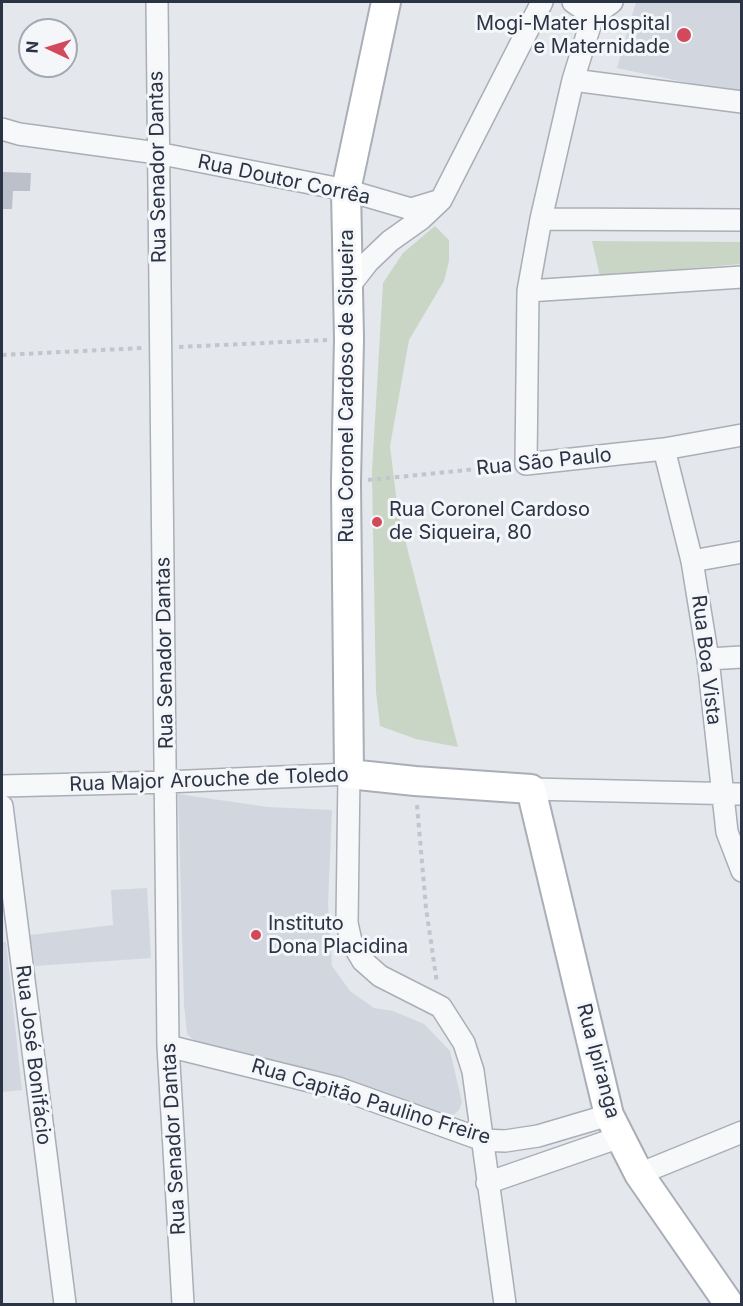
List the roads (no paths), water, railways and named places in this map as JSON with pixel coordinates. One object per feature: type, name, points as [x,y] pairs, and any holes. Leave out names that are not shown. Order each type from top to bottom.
[{"type":"main road","name":"Rua Coronel Cardoso de Siqueira","points":[[350,774],[346,482],[349,339],[346,190],[386,2]]},
{"type":"main road","name":"Rua Major Arouche de Toledo","points":[[349,716],[356,742],[371,762],[387,771],[415,781]]},
{"type":"main road","name":"Rua Major Arouche de Toledo","points":[[350,774],[531,789]]},
{"type":"main road","name":"Rua Ipiranga","points":[[531,789],[615,1126],[639,1174],[729,1305]]},
{"type":"street","name":"Rua Senador Dantas","points":[[157,2],[168,1046],[183,1305]]},
{"type":"street","points":[[347,289],[368,262],[390,241],[421,219],[441,200],[542,2]]},
{"type":"street","points":[[573,2],[593,16]]},
{"type":"street","points":[[612,2],[593,16],[573,80],[541,219],[528,291],[741,277]]},
{"type":"street","points":[[573,80],[741,102]]},
{"type":"street","name":"Rua Doutor Corrêa","points":[[7,133],[157,153],[346,190],[411,209],[441,200]]},
{"type":"street","points":[[541,219],[741,220]]},
{"type":"street","name":"Rua São Paulo","points":[[528,291],[526,464],[664,449],[741,435]]},
{"type":"street","name":"Rua Boa Vista","points":[[664,449],[692,561],[732,794],[727,832],[741,871]]},
{"type":"street","points":[[692,561],[741,552]]},
{"type":"street","points":[[708,659],[741,657]]},
{"type":"street","points":[[350,774],[347,923],[351,941],[363,961],[380,976],[441,1007],[464,1043],[473,1071],[505,1305]]},
{"type":"street","name":"Rua Major Arouche de Toledo","points":[[2,786],[350,774]]},
{"type":"street","name":"Rua Major Arouche de Toledo","points":[[531,789],[732,794]]},
{"type":"street","name":"Rua José Bonifácio","points":[[2,807],[65,1305]]},
{"type":"street","name":"Rua Capitão Paulino Freire","points":[[168,1046],[338,1088],[483,1140],[505,1141],[615,1126]]},
{"type":"street","points":[[456,1129],[469,1094],[473,1071]]},
{"type":"street","points":[[487,1183],[615,1126]]},
{"type":"street","points":[[639,1174],[741,1132]]},
{"type":"place","name":"Mogi-Mater Hospital e Maternidade","points":[[684,35]]},
{"type":"place","name":"Rua Coronel Cardoso de Siqueira, 80","points":[[377,522]]},
{"type":"place","name":"Instituto Dona Placidina","points":[[256,935]]}]
